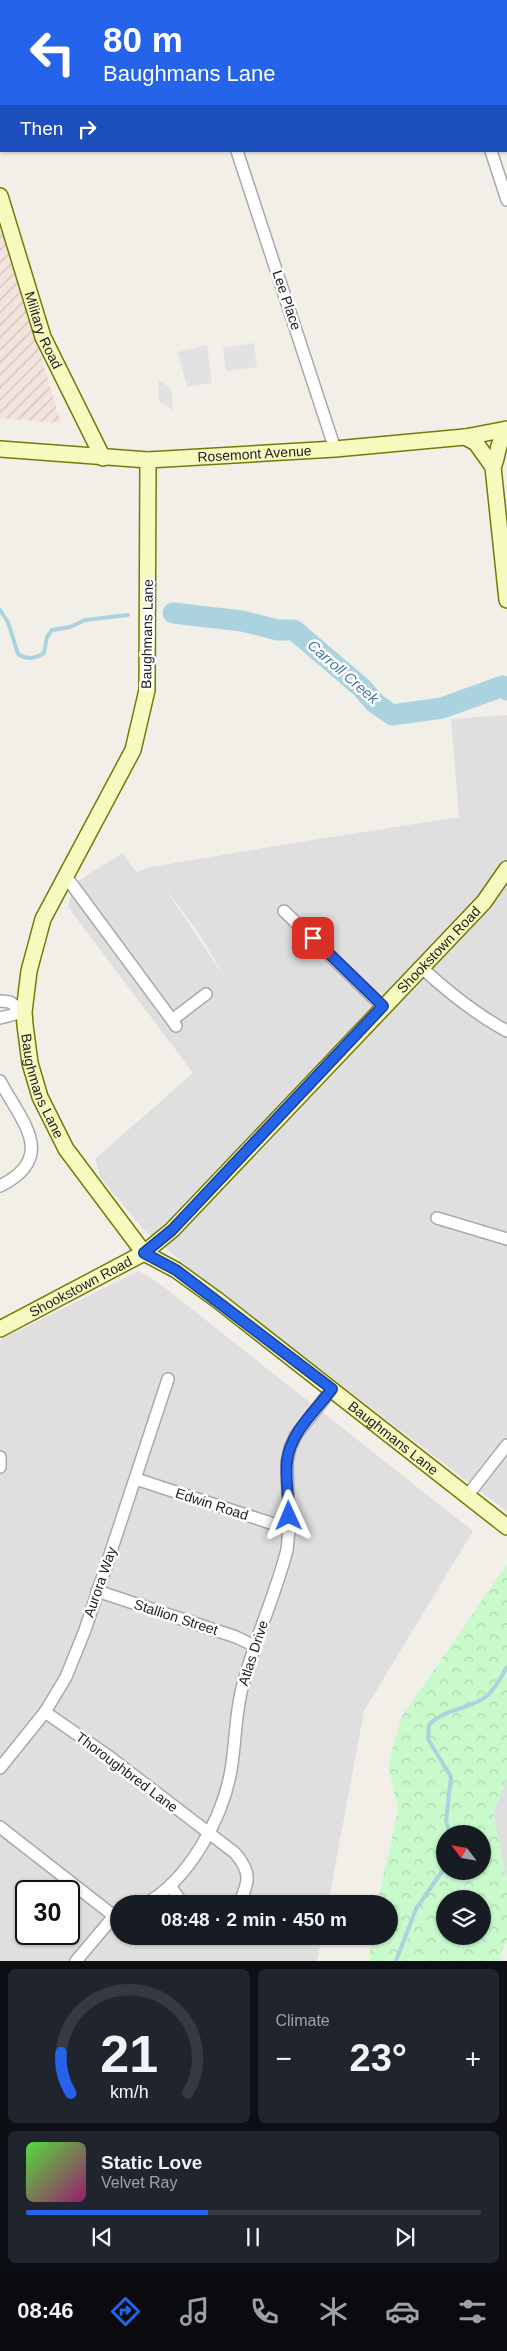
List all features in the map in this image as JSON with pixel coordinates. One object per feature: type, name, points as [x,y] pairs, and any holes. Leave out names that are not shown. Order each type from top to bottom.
[{"type":"main road","name":"Military Road","points":[[0,196],[43,337],[103,458]]},
{"type":"main road","name":"Rosemont Avenue","points":[[0,449],[148,460],[335,449],[464,437],[507,429]]},
{"type":"main road","points":[[492,467],[497,459],[500,441],[507,433]]},
{"type":"main road","points":[[464,437],[476,443],[492,467],[507,600]]},
{"type":"main road","name":"Baughmans Lane","points":[[148,460],[147,690],[133,750],[70,882],[43,919],[29,971],[24,1012],[30,1063],[40,1097],[66,1149],[144,1253],[176,1270],[332,1389],[507,1527]]},
{"type":"main road","name":"Shookstown Road","points":[[0,1329],[144,1253],[172,1230],[383,1006],[484,902],[507,869]]},
{"type":"street","name":"Lee Place","points":[[237,152],[335,449]]},
{"type":"street","points":[[491,152],[507,200]]},
{"type":"street","points":[[70,882],[174,1023],[206,994]]},
{"type":"street","points":[[284,911],[383,1006]]},
{"type":"street","points":[[421,967],[449,993],[489,1022],[507,1031]]},
{"type":"street","points":[[0,1001],[10,1002],[24,1012]]},
{"type":"street","points":[[0,1018],[9,1018],[24,1012]]},
{"type":"street","points":[[0,1081],[31,1139],[33,1153],[28,1164],[18,1177],[0,1186]]},
{"type":"street","points":[[437,1218],[507,1239]]},
{"type":"street","name":"Aurora Way","points":[[0,1768],[45,1712],[66,1677],[136,1479],[168,1379]]},
{"type":"street","name":"Atlas Drive","points":[[158,1895],[170,1886],[191,1860],[208,1834],[223,1802],[231,1771],[236,1710],[255,1646],[281,1572],[289,1529],[287,1462],[290,1448],[296,1435],[332,1389]]},
{"type":"street","points":[[467,1496],[507,1445]]},
{"type":"street","points":[[0,1457],[0,1467]]},
{"type":"street","name":"Edwin Road","points":[[136,1479],[289,1529]]},
{"type":"street","name":"Stallion Street","points":[[97,1591],[236,1637],[255,1646]]},
{"type":"street","name":"Thoroughbred Lane","points":[[45,1712],[111,1758],[235,1853],[246,1867],[248,1879],[242,1895]]},
{"type":"street","points":[[0,1827],[110,1910]]},
{"type":"street","points":[[170,1886],[176,1895]]},
{"type":"street","points":[[76,1961],[110,1922]]},
{"type":"shaded area","points":[[0,220],[61,423],[0,418]]},
{"type":"shaded area","points":[[254,343],[257,367],[226,371],[223,348]]},
{"type":"shaded area","points":[[207,345],[212,383],[187,387],[178,352]]},
{"type":"shaded area","points":[[158,379],[171,389],[173,410],[159,402]]},
{"type":"shaded area","points":[[507,715],[507,1512],[190,1269],[143,1229],[101,1178],[95,1159],[193,1073],[68,907],[75,883],[123,853],[136,872],[151,867],[459,817],[451,719]],"holes":[[[162,884],[198,932],[227,981]]]},
{"type":"shaded area","points":[[138,1271],[156,1281],[473,1531],[364,1711],[330,1895],[110,1895],[110,1945],[320,1945],[317,1961],[0,1961],[0,1340]]},
{"type":"shaded area","points":[[507,1780],[507,1881],[493,1812]]},
{"type":"green space","points":[[507,1564],[507,1780],[493,1812],[507,1881],[507,1940],[499,1961],[369,1961],[371,1945],[398,1945],[398,1895],[379,1895],[398,1810],[388,1765],[401,1718]]},
{"type":"waterway","name":"Carroll Creek","points":[[0,610],[8,622],[18,654],[28,658],[34,658],[44,653],[47,637],[52,630],[70,627],[85,620],[128,615]]},
{"type":"waterway","name":"Carroll Creek","points":[[173,613],[242,621],[278,630],[294,630],[362,688],[375,703],[392,715],[442,708],[503,686],[507,690]]},
{"type":"waterway","points":[[447,1825],[446,1821],[451,1777],[428,1739],[429,1725],[442,1715],[473,1704],[487,1696],[496,1686],[507,1667]]},
{"type":"waterway","points":[[396,1961],[416,1909],[436,1880]]},
{"type":"route","points":[[289,1516],[287,1462],[290,1448],[296,1435],[332,1389],[176,1270],[144,1253],[172,1230],[383,1006],[313,938]]}]
